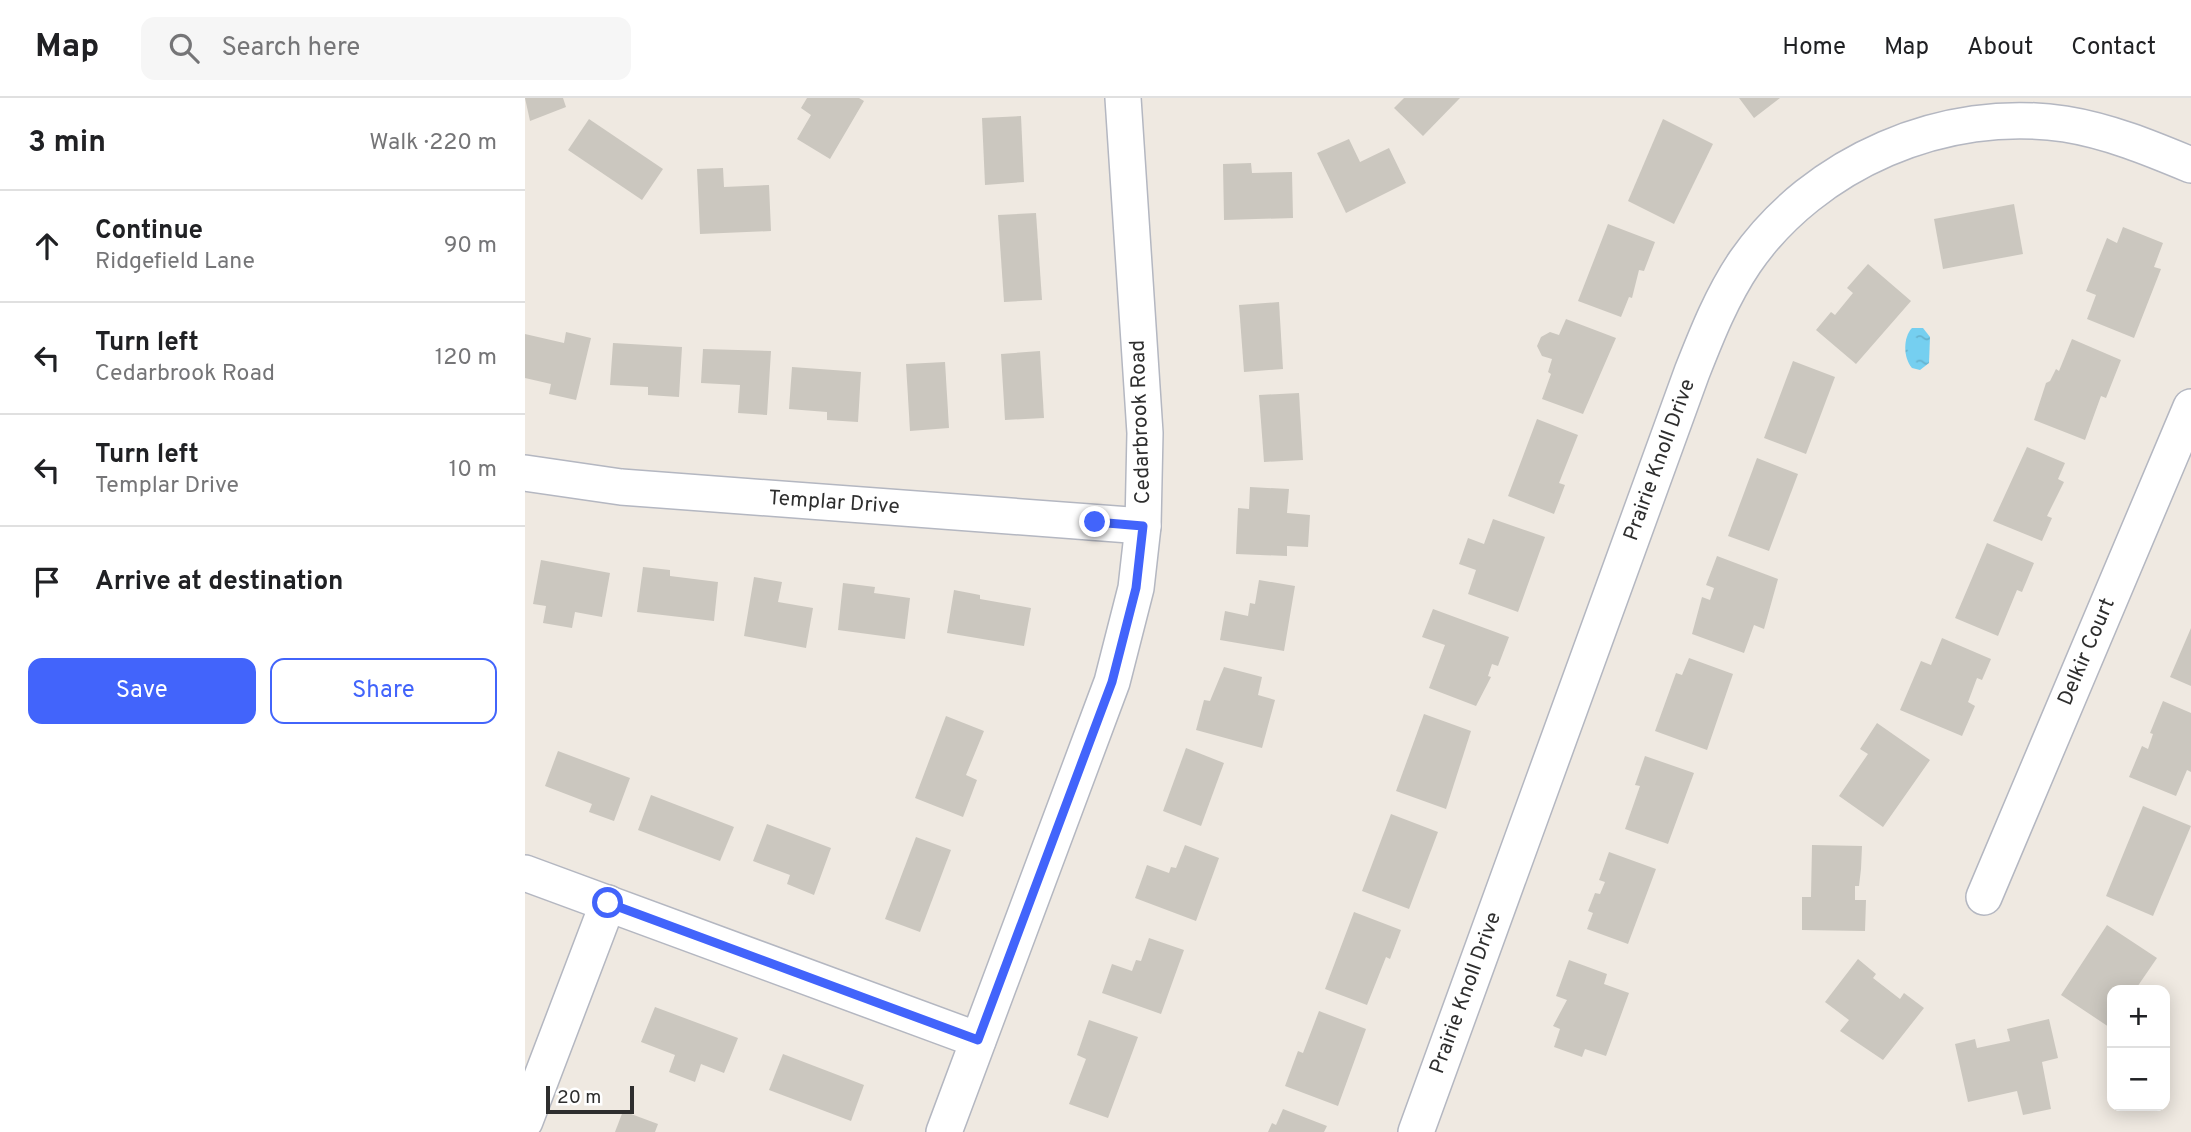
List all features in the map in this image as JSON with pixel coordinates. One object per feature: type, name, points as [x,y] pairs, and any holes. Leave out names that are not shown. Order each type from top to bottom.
[{"type":"street","name":"Cedarbrook Road","points":[[944,1132],[1112,682],[1136,588],[1143,526],[1145,433],[1123,98]]},
{"type":"street","name":"Prairie Knoll Drive","points":[[1416,1132],[1692,372],[1718,308],[1745,262],[1775,226],[1833,177],[1888,148],[1924,135],[1999,122],[2064,124],[2122,137],[2191,164]]},
{"type":"street","name":"Delkir Court","points":[[1984,897],[2191,407]]},
{"type":"street","name":"Templar Drive","points":[[525,472],[621,486],[1143,526]]},
{"type":"street","points":[[525,873],[978,1040]]},
{"type":"street","points":[[525,1121],[608,903]]},
{"type":"water","points":[[1912,328],[1923,328],[1930,337],[1929,363],[1920,370],[1912,368],[1906,353],[1907,337]]},
{"type":"building","points":[[525,98],[563,98],[566,107],[530,121]]},
{"type":"building","points":[[807,98],[859,98],[864,101],[830,159],[797,139],[811,115],[801,108]]},
{"type":"building","points":[[1404,98],[1460,98],[1423,136],[1394,108]]},
{"type":"building","points":[[1739,98],[1780,98],[1754,118]]},
{"type":"building","points":[[1021,116],[1024,182],[985,185],[982,118]]},
{"type":"building","points":[[589,119],[663,169],[642,200],[568,150]]},
{"type":"building","points":[[1663,119],[1713,144],[1674,224],[1628,201]]},
{"type":"building","points":[[1349,139],[1360,162],[1389,148],[1406,183],[1346,213],[1317,153]]},
{"type":"building","points":[[1251,163],[1252,173],[1292,172],[1293,218],[1224,220],[1223,164]]},
{"type":"building","points":[[723,168],[724,187],[769,185],[771,231],[700,234],[697,169]]},
{"type":"building","points":[[2014,204],[2023,254],[1943,269],[1934,219]]},
{"type":"building","points":[[1036,213],[1042,300],[1004,302],[998,215]]},
{"type":"building","points":[[1608,224],[1655,242],[1644,271],[1639,270],[1632,298],[1629,297],[1621,317],[1578,301]]},
{"type":"building","points":[[2123,227],[2163,243],[2154,267],[2161,269],[2134,338],[2087,319],[2096,295],[2086,291],[2107,238],[2117,243]]},
{"type":"building","points":[[1868,264],[1911,301],[1856,364],[1816,330],[1831,312],[1835,315],[1853,293],[1847,288]]},
{"type":"building","points":[[1279,302],[1283,369],[1244,372],[1239,305]]},
{"type":"building","points":[[1566,319],[1616,338],[1583,414],[1542,399],[1551,374],[1548,372],[1552,359],[1542,356],[1537,346],[1541,337],[1550,332],[1559,335]]},
{"type":"building","points":[[566,332],[591,338],[576,400],[549,394],[551,384],[525,378],[525,334],[564,343]]},
{"type":"building","points":[[2072,339],[2121,360],[2106,398],[2101,396],[2085,440],[2034,420],[2046,383],[2056,369],[2059,371]]},
{"type":"building","points":[[613,343],[682,347],[679,397],[648,395],[648,387],[610,385]]},
{"type":"building","points":[[703,349],[771,351],[767,415],[738,413],[740,385],[701,383]]},
{"type":"building","points":[[1040,351],[1044,418],[1005,420],[1001,354]]},
{"type":"building","points":[[1793,361],[1835,377],[1806,454],[1764,438]]},
{"type":"building","points":[[945,362],[949,428],[910,431],[906,364]]},
{"type":"building","points":[[792,367],[861,372],[858,422],[827,420],[827,412],[789,409]]},
{"type":"building","points":[[1299,393],[1303,460],[1264,462],[1259,395]]},
{"type":"building","points":[[1537,419],[1578,435],[1559,483],[1565,485],[1554,514],[1508,496]]},
{"type":"building","points":[[2027,447],[2065,463],[2058,479],[2064,482],[2047,516],[2052,518],[2042,541],[1993,521]]},
{"type":"building","points":[[1757,458],[1798,474],[1769,551],[1728,536]]},
{"type":"building","points":[[1250,487],[1289,489],[1287,513],[1310,515],[1308,547],[1287,546],[1287,556],[1236,554],[1238,508],[1249,509]]},
{"type":"building","points":[[1493,519],[1545,537],[1518,612],[1468,594],[1476,570],[1459,564],[1468,538],[1484,544]]},
{"type":"building","points":[[1987,543],[2034,563],[2022,592],[2017,590],[1998,636],[1955,618]]},
{"type":"building","points":[[1717,556],[1778,579],[1764,629],[1754,625],[1744,653],[1692,634],[1702,597],[1710,600],[1714,588],[1706,585]]},
{"type":"building","points":[[541,560],[610,573],[602,617],[575,612],[572,628],[543,623],[546,606],[533,604]]},
{"type":"building","points":[[643,567],[670,570],[670,576],[718,582],[714,621],[637,612]]},
{"type":"building","points":[[754,577],[782,582],[778,602],[813,608],[806,648],[744,636]]},
{"type":"building","points":[[1259,580],[1295,586],[1284,651],[1220,640],[1225,611],[1248,616],[1250,603],[1255,604]]},
{"type":"building","points":[[843,583],[875,587],[874,593],[910,598],[905,639],[838,630]]},
{"type":"building","points":[[954,590],[980,595],[980,599],[1031,608],[1024,646],[947,633]]},
{"type":"building","points":[[1433,609],[1509,637],[1498,666],[1492,664],[1488,676],[1491,677],[1476,706],[1429,688],[1445,645],[1422,637]]},
{"type":"building","points":[[2191,628],[2191,686],[2170,677]]},
{"type":"building","points":[[1942,638],[1991,659],[1982,680],[1977,678],[1968,702],[1975,706],[1962,736],[1900,710],[1921,661],[1931,665]]},
{"type":"building","points":[[1689,658],[1733,674],[1707,750],[1655,731],[1676,673],[1682,675]]},
{"type":"building","points":[[1224,667],[1262,677],[1258,695],[1275,700],[1262,748],[1196,730],[1204,700],[1210,701]]},
{"type":"building","points":[[2163,701],[2191,713],[2191,772],[2187,770],[2176,796],[2129,777],[2142,746],[2148,749],[2153,734],[2150,733]]},
{"type":"building","points":[[1424,714],[1471,731],[1446,809],[1396,791]]},
{"type":"building","points":[[946,716],[984,731],[966,775],[977,780],[963,817],[915,798]]},
{"type":"building","points":[[1877,723],[1930,760],[1883,827],[1839,796],[1868,754],[1860,749]]},
{"type":"building","points":[[1186,748],[1224,763],[1201,826],[1163,811]]},
{"type":"building","points":[[558,751],[630,778],[614,821],[589,812],[592,804],[545,786]]},
{"type":"building","points":[[1645,756],[1694,773],[1668,844],[1625,829],[1640,786],[1635,785]]},
{"type":"building","points":[[651,795],[734,827],[720,861],[638,830]]},
{"type":"building","points":[[2143,806],[2191,826],[2153,916],[2106,896]]},
{"type":"building","points":[[1391,814],[1438,832],[1409,909],[1362,891]]},
{"type":"building","points":[[767,824],[831,848],[814,895],[787,884],[790,875],[753,861]]},
{"type":"building","points":[[916,837],[951,850],[920,932],[885,919]]},
{"type":"building","points":[[1185,845],[1219,858],[1196,921],[1135,898],[1147,865],[1169,873],[1171,867],[1176,868]]},
{"type":"building","points":[[1812,845],[1862,846],[1859,886],[1855,886],[1855,900],[1866,900],[1865,931],[1802,930],[1802,897],[1811,897]]},
{"type":"building","points":[[1609,852],[1656,869],[1628,944],[1587,929],[1593,913],[1588,911],[1595,893],[1600,894],[1605,882],[1599,880]]},
{"type":"building","points":[[1354,912],[1401,930],[1390,959],[1386,957],[1367,1005],[1325,989]]},
{"type":"building","points":[[2107,925],[2157,958],[2138,985],[2107,985],[2107,1026],[2061,995]]},
{"type":"building","points":[[1149,938],[1184,950],[1161,1014],[1102,993],[1112,964],[1132,971],[1136,960],[1141,961]]},
{"type":"building","points":[[1858,959],[1876,974],[1873,978],[1900,999],[1904,993],[1924,1008],[1883,1060],[1840,1031],[1849,1020],[1825,1002]]},
{"type":"building","points":[[1569,960],[1607,974],[1604,984],[1629,993],[1606,1056],[1585,1049],[1582,1057],[1554,1047],[1560,1029],[1553,1026],[1567,1000],[1556,996]]},
{"type":"building","points":[[655,1007],[738,1038],[724,1073],[701,1064],[695,1082],[669,1072],[675,1055],[641,1042]]},
{"type":"building","points":[[1319,1011],[1366,1029],[1338,1106],[1285,1086],[1298,1051],[1303,1053]]},
{"type":"building","points":[[2049,1019],[2058,1058],[2042,1062],[2051,1109],[2023,1115],[2017,1091],[1968,1102],[1955,1044],[1975,1039],[1977,1048],[2010,1041],[2007,1029]]},
{"type":"building","points":[[1089,1020],[1138,1037],[1108,1118],[1069,1104],[1086,1059],[1077,1055]]},
{"type":"building","points":[[783,1054],[864,1085],[851,1121],[769,1090]]},
{"type":"building","points":[[1283,1109],[1327,1126],[1324,1132],[1268,1132],[1272,1123],[1276,1125]]},
{"type":"building","points":[[623,1111],[658,1124],[655,1132],[615,1132]]},
{"type":"route","points":[[608,903],[978,1040],[1112,682],[1125,639],[1136,588],[1143,526],[1095,522]]}]
